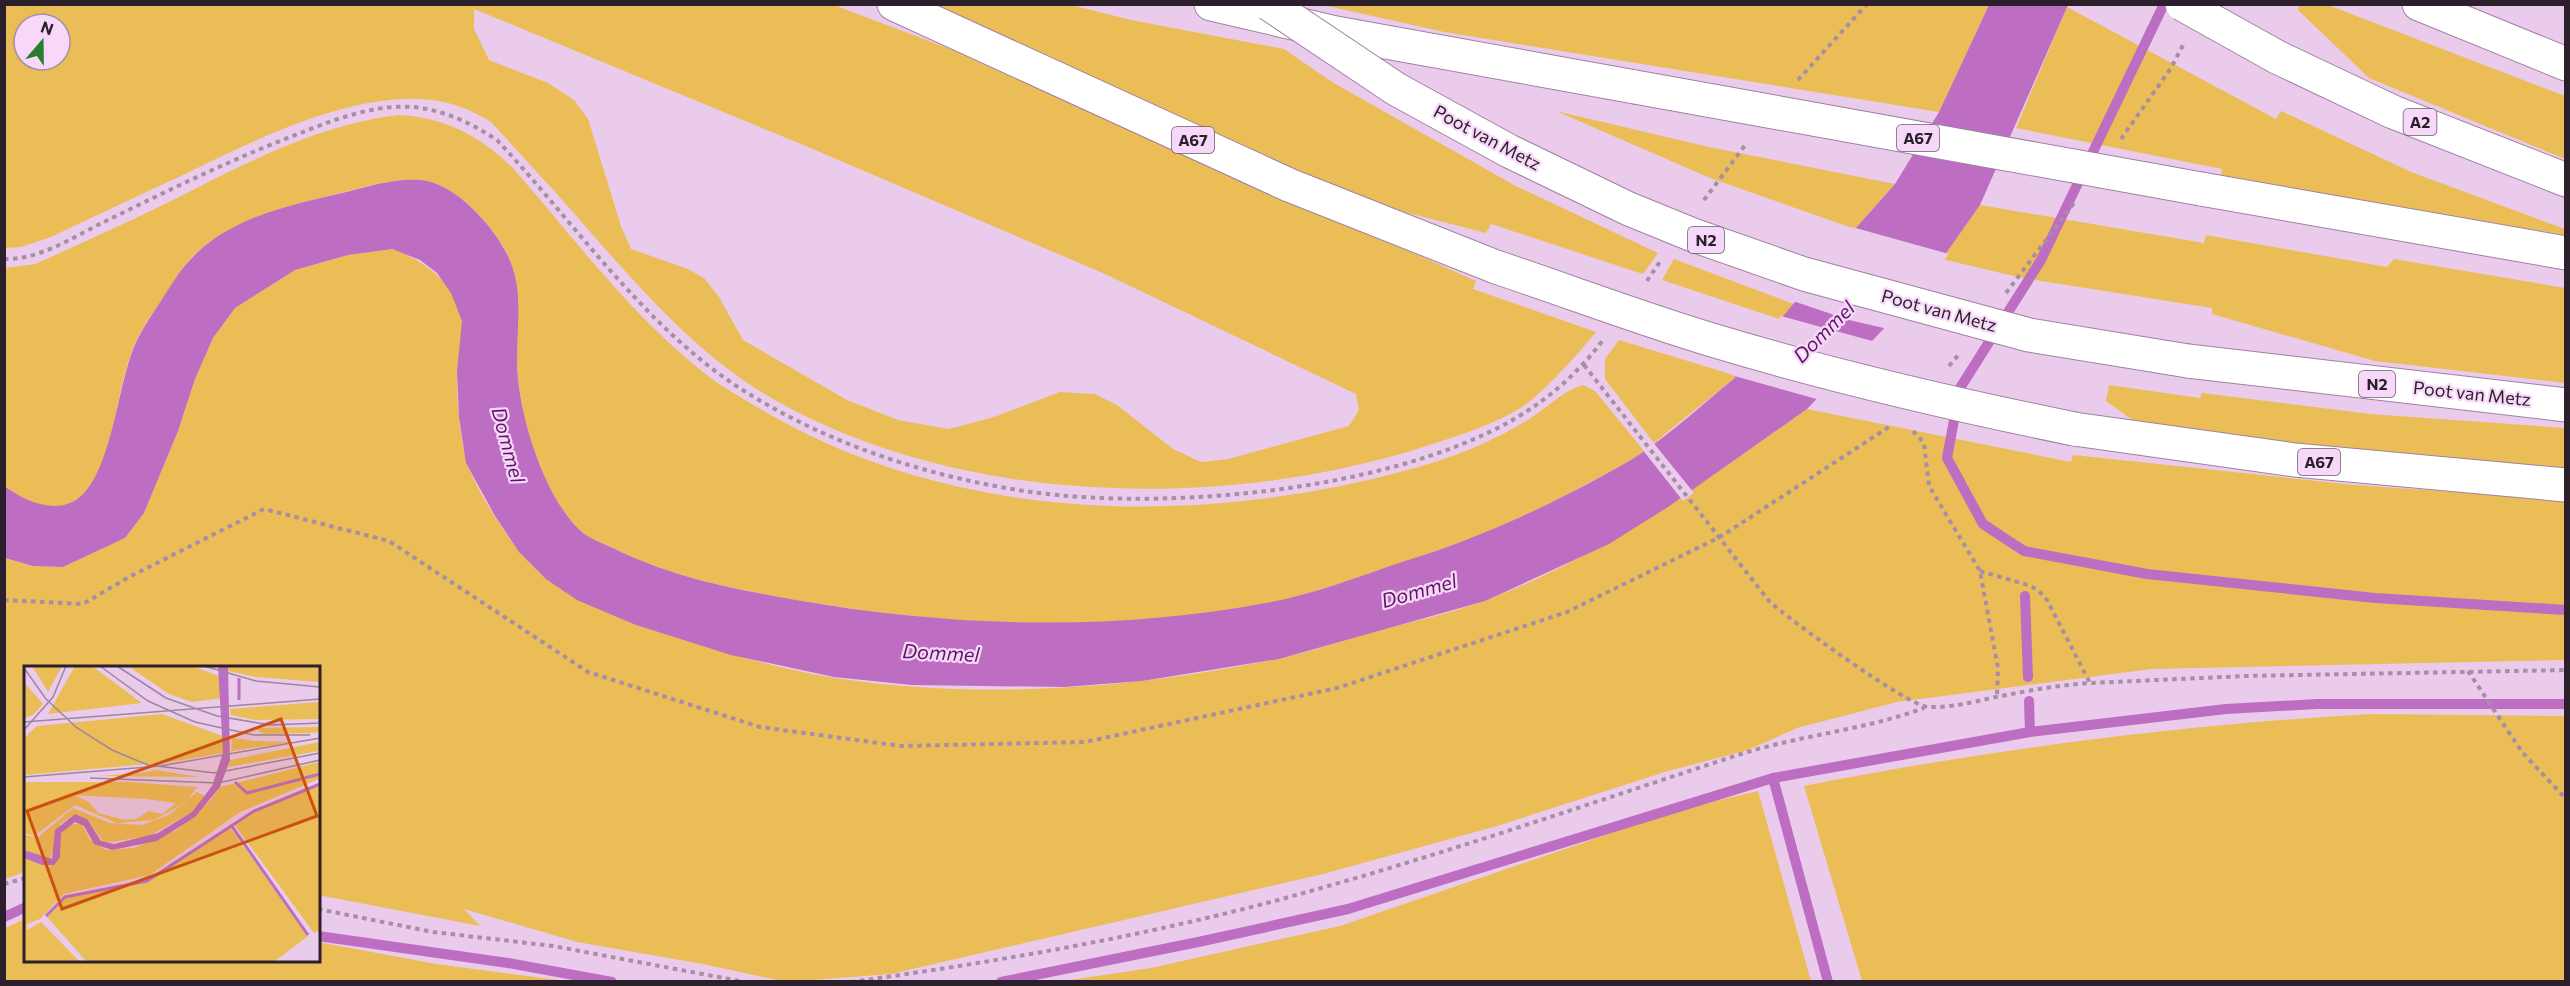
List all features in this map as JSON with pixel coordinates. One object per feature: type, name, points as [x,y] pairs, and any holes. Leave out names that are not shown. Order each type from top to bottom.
[{"type":"highway","name":"A67","points":[[894,4],[1289,184],[1496,267],[1710,339],[1790,362],[1960,406],[2074,429],[2295,460],[2565,484]]},
{"type":"highway","name":"A67","points":[[1211,4],[1336,33],[2565,253]]},
{"type":"highway","name":"Poot van Metz","points":[[1269,4],[1396,89],[1509,151],[1629,209],[1693,235],[1804,274],[2029,335],[2188,361],[2565,405]]},
{"type":"highway","name":"A2","points":[[2182,4],[2277,57],[2394,112],[2565,180]]},
{"type":"highway","points":[[2419,4],[2565,64]]},
{"type":"path","points":[[1793,86],[1867,4]]},
{"type":"path","points":[[4,259],[39,253],[200,175],[337,119],[381,109],[412,107],[442,112],[472,124],[497,140],[671,334],[736,386],[772,408],[833,437],[909,466],[1030,492],[1085,497],[1220,495],[1317,484],[1403,464],[1484,434],[1538,404],[1584,365],[1605,338]]},
{"type":"path","points":[[1703,201],[1751,138]]},
{"type":"path","points":[[1645,283],[1664,256]]},
{"type":"path","points":[[1584,365],[1753,582],[1787,618],[1925,707]]},
{"type":"path","points":[[1908,427],[1924,442],[1929,486],[1980,571],[1998,668],[1997,697]]},
{"type":"path","points":[[4,600],[83,604],[129,577],[264,509],[389,541],[588,672],[760,727],[901,746],[1085,741],[1337,688],[1567,612],[1720,537]]},
{"type":"path","points":[[1980,571],[2038,590],[2047,600],[2090,683]]},
{"type":"path","points":[[851,981],[988,963],[1301,894],[1538,822],[1745,753],[1886,722],[1925,707],[1951,707],[2065,685],[2090,683],[2467,670],[2565,670]]},
{"type":"path","points":[[2467,670],[2522,752],[2565,799]]},
{"type":"path","points":[[4,884],[24,879]]},
{"type":"path","points":[[320,909],[433,932],[553,946],[745,981]]},
{"type":"shaded area","points":[[4,5],[834,5],[995,66],[1476,281],[1473,289],[1596,332],[1529,402],[1476,429],[1417,449],[1338,469],[1255,483],[1170,488],[1084,487],[998,477],[915,458],[836,430],[763,393],[717,360],[675,324],[491,122],[448,103],[419,99],[390,100],[328,113],[267,136],[51,237],[21,247],[5,248]],"holes":[[[474,9],[801,144],[1105,274],[1356,394],[1359,410],[1349,426],[1228,459],[1201,462],[1173,449],[1117,405],[1095,394],[1060,392],[994,417],[949,429],[898,420],[847,400],[743,340],[719,297],[704,278],[688,269],[631,249],[621,226],[588,119],[574,100],[548,83],[489,60],[474,29]]]},
{"type":"shaded area","points":[[919,5],[1071,5],[1131,20],[1284,49],[1332,82],[1514,185],[1658,253],[1643,274],[1491,224],[1486,233],[1381,206],[1293,170]]},
{"type":"shaded area","points":[[1323,5],[1989,5],[1939,112],[1444,32]]},
{"type":"shaded area","points":[[2299,5],[2328,5],[2565,96],[2565,159],[2369,78],[2298,10]]},
{"type":"shaded area","points":[[2067,7],[2276,119],[2281,111],[2411,172],[2565,229],[2565,235],[2221,176],[2222,169],[2016,128]]},
{"type":"shaded area","points":[[1556,111],[1709,147],[1895,184],[1855,229],[1710,178]]},
{"type":"shaded area","points":[[400,115],[432,120],[461,130],[487,146],[512,167],[627,300],[676,349],[703,372],[769,414],[846,451],[926,479],[1010,496],[1094,505],[1180,506],[1266,498],[1350,484],[1456,455],[1515,428],[1568,392],[1583,385],[1595,391],[1644,451],[1617,468],[1546,505],[1458,543],[1307,594],[1212,614],[1090,623],[965,620],[843,607],[739,589],[674,573],[632,557],[586,535],[569,518],[544,476],[521,401],[517,357],[517,294],[514,272],[509,258],[491,228],[464,201],[450,190],[435,183],[410,180],[367,186],[279,209],[241,224],[207,244],[184,267],[137,340],[128,363],[100,467],[82,496],[62,506],[52,507],[22,498],[5,486],[4,268],[36,264],[285,146],[342,126]]},
{"type":"shaded area","points":[[1980,205],[2204,243],[2206,235],[2387,267],[2394,259],[2565,288],[2565,383],[2375,361],[2212,314],[2212,308],[2022,278],[1942,259]]},
{"type":"shaded area","points":[[392,249],[427,267],[437,275],[453,295],[462,320],[463,332],[457,372],[457,393],[460,426],[469,468],[490,509],[508,536],[540,571],[579,598],[624,619],[726,653],[817,675],[890,685],[945,689],[1057,688],[1168,678],[1302,653],[1460,609],[1530,582],[1613,539],[1653,515],[1807,409],[2071,462],[2073,455],[2355,485],[2565,500],[2566,660],[2151,669],[1897,702],[1797,728],[1748,750],[1668,771],[1497,826],[1323,874],[891,974],[786,982],[703,964],[577,942],[464,909],[480,926],[320,895],[320,666],[24,666],[24,872],[5,879],[4,558],[33,566],[63,567],[125,538],[144,513],[213,338],[235,308],[295,270],[348,255]]},
{"type":"shaded area","points":[[1674,259],[1794,304],[1782,320],[1662,280]]},
{"type":"shaded area","points":[[1619,340],[1737,376],[1654,443],[1605,379],[1605,359]]},
{"type":"shaded area","points":[[2109,385],[2200,398],[2202,393],[2370,414],[2565,428],[2565,474],[2358,458],[2138,424],[2106,401]]},
{"type":"shaded area","points":[[2370,714],[2565,716],[2565,981],[1862,981],[1804,786],[1944,761],[2086,740],[2227,725]]},
{"type":"shaded area","points":[[1758,791],[1811,981],[1063,981],[1151,968],[1340,926],[1682,809]]},
{"type":"shaded area","points":[[24,919],[24,962],[320,962],[320,942],[436,964],[566,981],[5,981],[5,928]]},
{"type":"water","name":"Dommel","points":[[1989,5],[2068,5],[1980,205],[1942,259],[1893,319],[1807,409],[1668,507],[1609,544],[1485,601],[1279,659],[1142,681],[1064,687],[912,685],[834,677],[731,655],[636,625],[577,600],[546,579],[519,552],[495,516],[466,463],[459,417],[457,371],[462,321],[451,293],[437,273],[420,260],[392,249],[348,255],[295,270],[235,308],[213,338],[144,513],[125,538],[63,567],[33,566],[5,558],[4,486],[34,502],[56,506],[76,500],[85,492],[94,480],[101,464],[113,427],[126,371],[137,340],[179,273],[205,246],[241,224],[281,208],[381,184],[401,180],[420,180],[434,183],[463,200],[489,226],[508,255],[516,280],[518,379],[527,427],[535,452],[556,499],[583,533],[598,541],[657,567],[703,581],[796,600],[913,616],[1031,622],[1149,619],[1266,603],[1301,595],[1454,544],[1523,516],[1568,494],[1622,465],[1653,445],[1736,377],[1734,376],[1855,229],[1895,184],[1939,112]]},
{"type":"pier","points":[[1852,227],[1949,254],[1888,329],[1849,320],[1793,301]]},
{"type":"pier","points":[[1781,316],[1876,342],[1820,400],[1731,375]]},
{"type":"pier","points":[[1652,441],[1694,493],[1683,501],[1642,449]]},
{"type":"waterway","points":[[2164,4],[2041,260],[1960,388],[1947,458],[1983,524],[2024,551],[2147,574],[2375,598],[2566,610]]},
{"type":"waterway","points":[[2025,596],[2028,677]]},
{"type":"waterway","points":[[2029,701],[2030,732]]},
{"type":"waterway","points":[[1001,982],[1348,909],[1773,778],[2030,732],[2226,709],[2317,704],[2566,704]]},
{"type":"waterway","points":[[1773,778],[1828,982]]},
{"type":"waterway","points":[[4,917],[24,908]]},
{"type":"waterway","points":[[320,936],[508,963],[612,982]]}]
